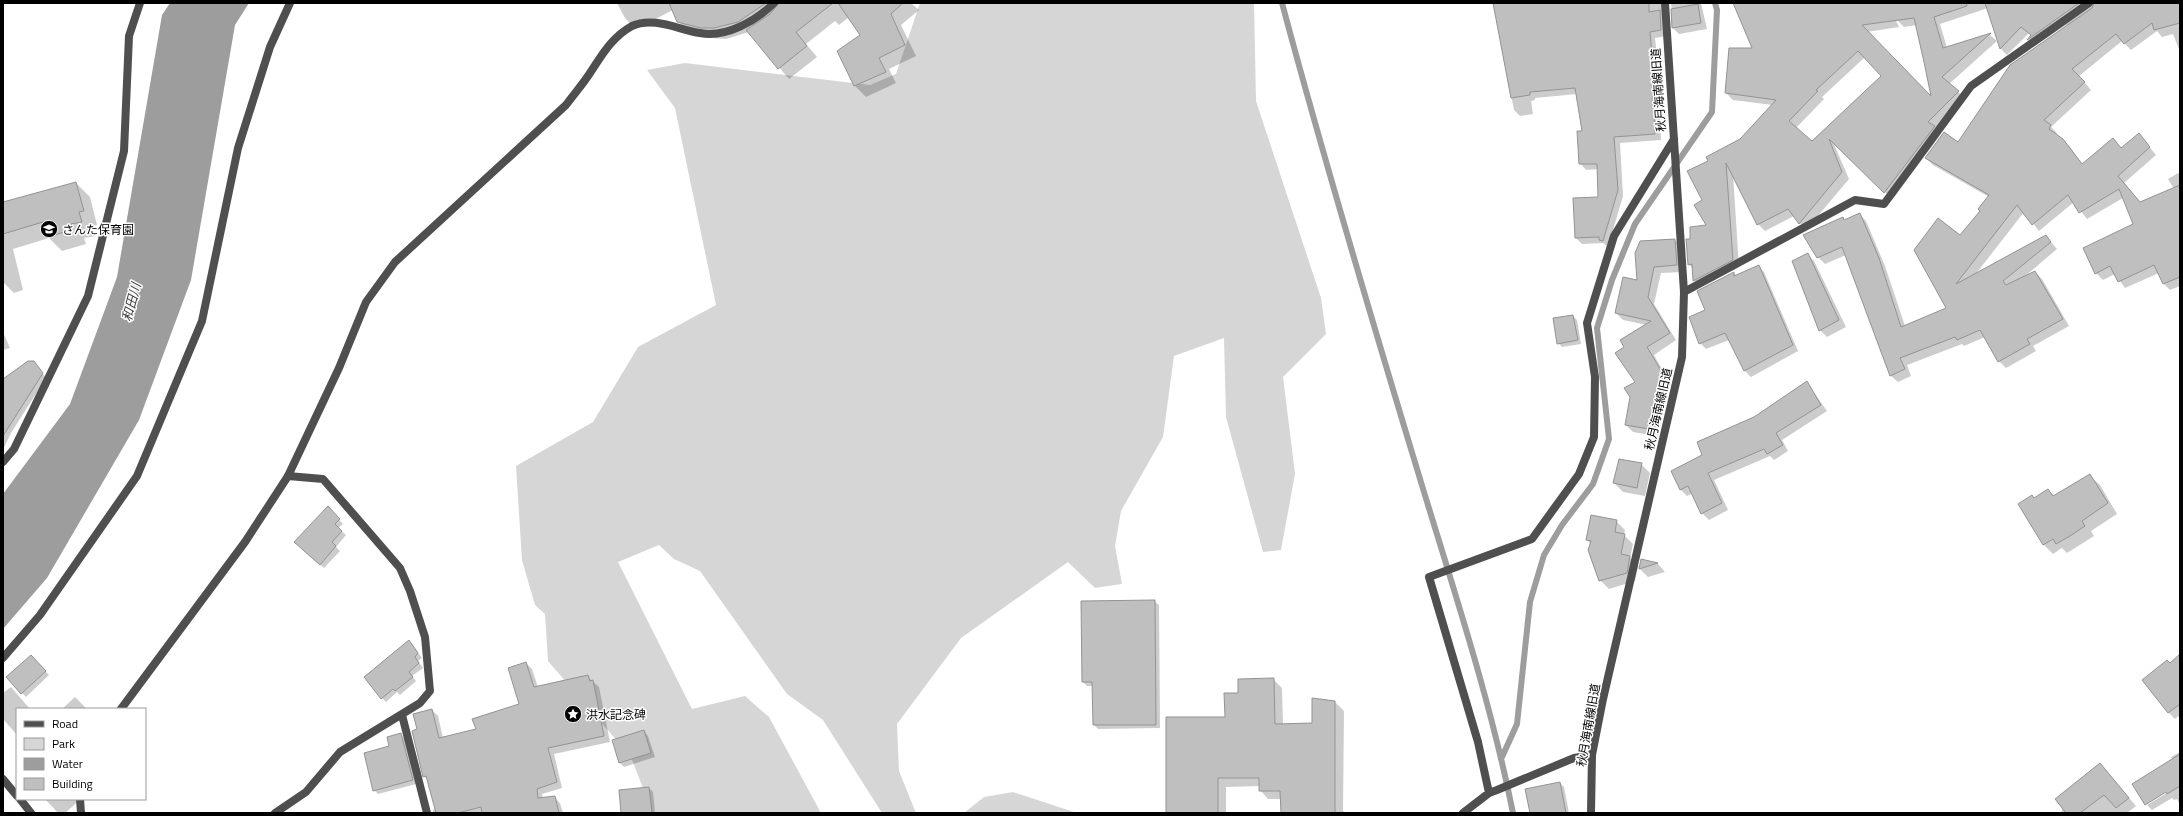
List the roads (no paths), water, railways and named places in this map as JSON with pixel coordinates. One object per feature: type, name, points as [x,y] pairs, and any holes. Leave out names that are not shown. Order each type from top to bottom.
[{"type":"street","points":[[3,462],[14,449],[88,296],[124,151],[129,36],[140,3]]},
{"type":"street","points":[[3,658],[40,615],[137,476],[202,321],[238,148],[270,46],[290,3]]},
{"type":"street","points":[[122,708],[245,542],[288,476],[339,368],[366,302],[395,262],[566,105],[590,74],[609,43],[633,26],[657,23],[702,34],[735,30],[766,10],[774,3]]},
{"type":"street","name":"秋月海南線旧道","points":[[1591,813],[1592,755],[1605,691],[1682,356],[1684,292],[1678,182],[1665,3]]},
{"type":"street","points":[[1684,292],[1855,200],[1884,204],[1971,86],[2089,3]]},
{"type":"street","points":[[1489,793],[1478,742],[1429,577],[1532,539],[1579,474],[1594,436],[1595,377],[1587,323],[1614,236],[1674,139]]},
{"type":"street","points":[[275,813],[306,792],[340,752],[420,703],[430,691],[425,637],[400,568],[323,479],[288,476]]},
{"type":"street","points":[[402,715],[427,813]]},
{"type":"street","points":[[1463,813],[1489,793],[1574,758],[1592,755]]},
{"type":"street","points":[[3,779],[16,795]]},
{"type":"street","points":[[21,800],[31,813]]},
{"type":"street","points":[[80,800],[81,813]]},
{"type":"water","name":"和田川","points":[[170,3],[249,3],[235,25],[191,280],[139,420],[47,578],[3,629],[3,494],[70,404],[117,277],[162,15]]},
{"type":"waterway","points":[[1282,3],[1346,231],[1468,635],[1492,724],[1513,813]]},
{"type":"waterway","points":[[1502,757],[1517,724],[1530,602],[1544,555],[1562,525],[1593,484],[1609,439],[1597,328],[1612,280],[1635,224],[1712,112],[1717,10],[1715,3]]},
{"type":"place","name":"さんた保育園","points":[[49,229]]},
{"type":"place","name":"洪水記念碑","points":[[573,714]]}]
